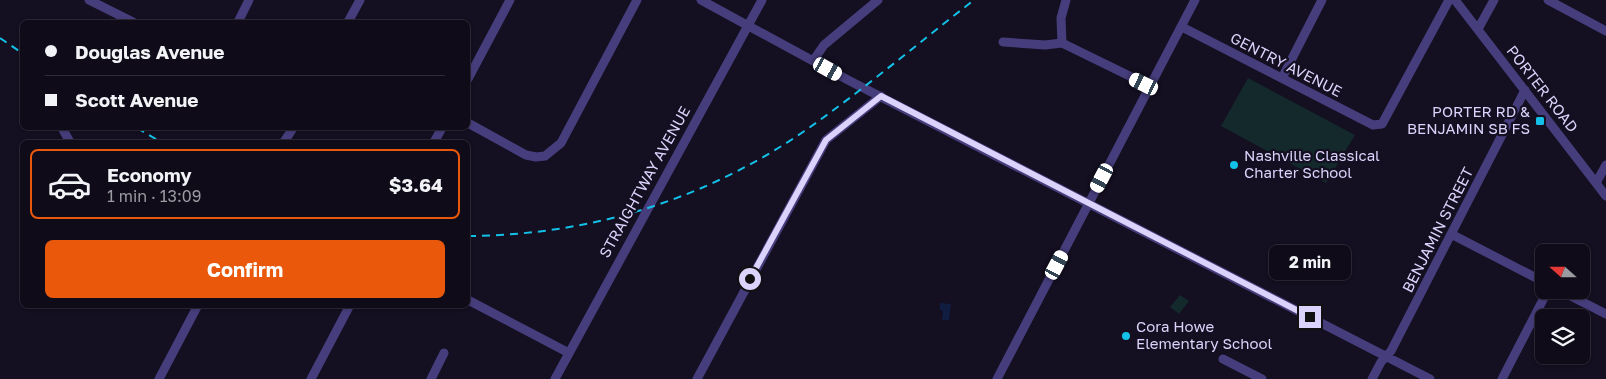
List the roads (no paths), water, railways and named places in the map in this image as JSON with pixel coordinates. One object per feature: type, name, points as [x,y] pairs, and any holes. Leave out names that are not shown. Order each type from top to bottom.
[{"type":"street","points":[[88,0],[129,20]]},
{"type":"street","points":[[239,20],[249,0]]},
{"type":"street","points":[[349,20],[360,0]]},
{"type":"street","points":[[470,75],[510,0]]},
{"type":"street","points":[[470,124],[526,155],[536,157],[552,151],[570,127],[637,0]]},
{"type":"street","points":[[700,0],[881,96],[1090,202],[1430,379]]},
{"type":"street","name":"STRAIGHTWAY AVENUE","points":[[555,379],[762,0]]},
{"type":"street","points":[[814,61],[824,45],[878,0]]},
{"type":"street","points":[[1062,43],[1061,18],[1066,0]]},
{"type":"street","points":[[997,379],[1195,0]]},
{"type":"street","points":[[1282,78],[1322,0]]},
{"type":"street","name":"GENTRY AVENUE","points":[[1182,27],[1373,126],[1378,126],[1382,124],[1449,0]]},
{"type":"street","name":"PORTER ROAD","points":[[1455,0],[1606,196]]},
{"type":"street","points":[[1478,29],[1494,0]]},
{"type":"street","points":[[1548,0],[1606,31]]},
{"type":"street","points":[[1003,42],[1045,45],[1062,43],[1150,86]]},
{"type":"street","name":"BENJAMIN STREET","points":[[1372,379],[1391,352],[1525,90]]},
{"type":"street","points":[[697,379],[826,140],[881,96]]},
{"type":"street","points":[[1596,183],[1606,165]]},
{"type":"street","points":[[1451,234],[1535,277]]},
{"type":"street","points":[[1502,379],[1543,299]]},
{"type":"street","points":[[1577,299],[1606,314]]},
{"type":"street","points":[[470,301],[569,353]]},
{"type":"street","points":[[159,379],[196,308]]},
{"type":"street","points":[[311,379],[348,308]]},
{"type":"street","points":[[430,379],[444,353]]},
{"type":"street","points":[[1223,359],[1262,379]]},
{"type":"water","points":[[940,303],[951,304],[949,320],[942,320],[943,311],[940,310]]},
{"type":"railway","points":[[470,236],[513,234],[557,229],[601,221],[643,210],[685,195],[725,177],[765,156],[803,132],[868,84],[974,0]]},
{"type":"railway","points":[[0,38],[20,52]]},
{"type":"railway","points":[[140,130],[158,140]]},
{"type":"place","name":"PORTER RD & BENJAMIN SB FS","points":[[1540,121]]},
{"type":"place","name":"Nashville Classical Charter School","points":[[1234,165]]},
{"type":"place","name":"Cora Howe Elementary School","points":[[1126,336]]}]
